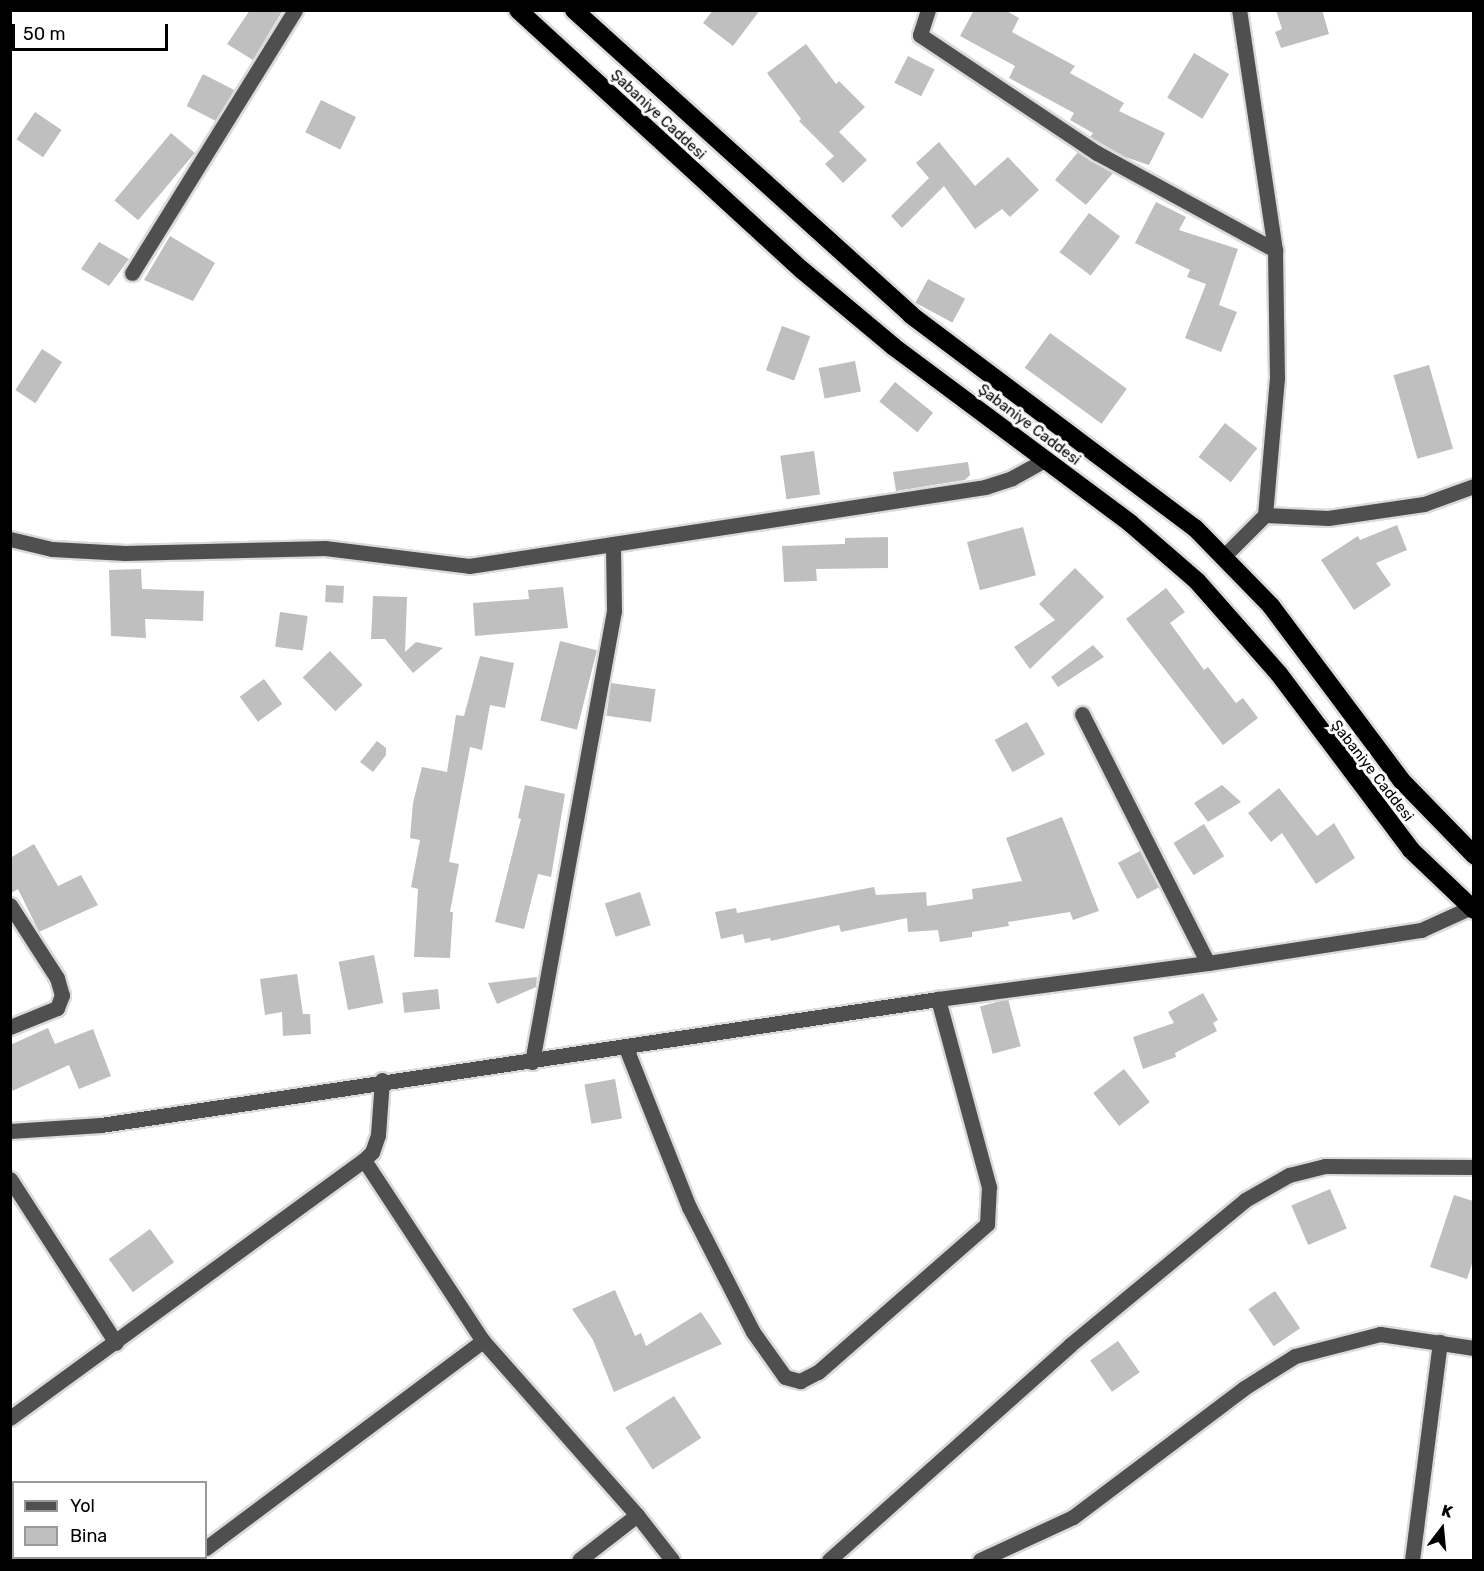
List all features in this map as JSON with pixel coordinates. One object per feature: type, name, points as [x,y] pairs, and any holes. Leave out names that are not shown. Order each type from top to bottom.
[{"type":"highway","name":"Şabaniye Caddesi","points":[[518,10],[802,270],[894,347],[1161,547],[1246,633],[1411,850],[1473,908]]},
{"type":"highway","points":[[574,10],[911,315],[1171,507],[1223,557],[1290,631],[1401,780],[1473,855]]},
{"type":"street","points":[[132,273],[295,10]]},
{"type":"street","points":[[928,10],[920,35],[1097,153],[1275,250]]},
{"type":"street","points":[[1223,557],[1265,515],[1277,378],[1275,250],[1239,10]]},
{"type":"street","points":[[10,539],[52,549],[125,553],[326,548],[469,566],[985,487],[1012,478],[1045,460]]},
{"type":"street","points":[[1265,515],[1328,518],[1424,504],[1473,486]]},
{"type":"street","points":[[532,1062],[614,611],[613,544]]},
{"type":"street","points":[[1082,714],[1208,963]]},
{"type":"street","points":[[10,905],[57,978],[62,995],[57,1008],[10,1026]]},
{"type":"street","points":[[10,1131],[101,1125],[382,1080],[532,1062],[938,999],[1208,963],[1421,930],[1473,908]]},
{"type":"street","points":[[626,1048],[688,1208],[753,1332],[785,1377],[800,1381],[818,1372],[987,1224],[989,1187],[938,999]]},
{"type":"street","points":[[10,1418],[116,1343],[364,1160],[372,1152],[378,1135],[382,1080]]},
{"type":"street","points":[[364,1160],[483,1341],[637,1515],[672,1560]]},
{"type":"street","points":[[829,1560],[1070,1346],[1245,1200],[1289,1174],[1325,1166],[1473,1167]]},
{"type":"street","points":[[10,1179],[116,1343]]},
{"type":"street","points":[[980,1560],[1073,1517],[1244,1388],[1296,1356],[1380,1334],[1473,1348]]},
{"type":"street","points":[[207,1547],[483,1341]]},
{"type":"street","points":[[1412,1560],[1440,1342]]},
{"type":"street","points":[[579,1560],[637,1515]]},
{"type":"building","points":[[250,10],[283,10],[253,60],[227,44]]},
{"type":"building","points":[[713,10],[760,10],[733,46],[703,23]]},
{"type":"building","points":[[974,10],[1005,10],[1019,18],[1012,32],[1075,66],[1070,73],[1124,103],[1119,111],[1165,133],[1149,165],[1125,157],[1090,137],[1093,133],[1070,120],[1074,113],[1009,78],[1015,66],[960,36]]},
{"type":"building","points":[[1276,10],[1322,10],[1329,34],[1281,48],[1275,32],[1282,29]]},
{"type":"building","points":[[806,44],[836,84],[839,81],[865,107],[839,132],[867,160],[843,183],[825,164],[834,156],[799,121],[801,119],[767,73]]},
{"type":"building","points":[[1194,53],[1229,74],[1202,119],[1167,98]]},
{"type":"building","points":[[908,56],[935,70],[921,96],[894,83]]},
{"type":"building","points":[[203,74],[234,90],[218,122],[187,106]]},
{"type":"building","points":[[321,100],[356,117],[340,149],[305,132]]},
{"type":"building","points":[[35,112],[62,130],[43,157],[17,139]]},
{"type":"building","points":[[171,133],[195,153],[138,220],[114,200]]},
{"type":"building","points":[[939,142],[975,186],[1008,157],[1039,190],[1010,217],[1002,209],[975,229],[944,186],[902,228],[891,216],[929,178],[916,163]]},
{"type":"building","points":[[1078,152],[1113,173],[1086,205],[1055,180]]},
{"type":"building","points":[[1156,202],[1186,217],[1179,230],[1238,249],[1219,305],[1237,312],[1221,352],[1185,338],[1206,284],[1187,277],[1190,270],[1135,243]]},
{"type":"building","points":[[1089,213],[1120,236],[1091,276],[1060,252]]},
{"type":"building","points":[[170,236],[215,263],[193,301],[144,280]]},
{"type":"building","points":[[99,242],[129,259],[109,286],[81,269]]},
{"type":"building","points":[[928,279],[965,299],[952,323],[915,303]]},
{"type":"building","points":[[782,326],[810,336],[794,380],[766,370]]},
{"type":"building","points":[[1050,333],[1127,389],[1102,424],[1025,368]]},
{"type":"building","points":[[42,349],[62,362],[35,403],[15,390]]},
{"type":"building","points":[[855,361],[861,391],[825,398],[819,368]]},
{"type":"building","points":[[1429,365],[1453,449],[1417,459],[1393,375]]},
{"type":"building","points":[[895,382],[933,413],[917,432],[879,401]]},
{"type":"building","points":[[1225,423],[1257,448],[1231,482],[1199,457]]},
{"type":"building","points":[[814,451],[820,495],[786,499],[780,456]]},
{"type":"building","points":[[968,462],[970,475],[965,480],[896,491],[893,472]]},
{"type":"building","points":[[1397,525],[1407,550],[1376,563],[1391,585],[1354,610],[1321,560],[1358,536],[1360,540]]},
{"type":"building","points":[[1023,527],[1036,575],[980,590],[967,542]]},
{"type":"building","points":[[888,537],[888,568],[816,569],[817,581],[784,582],[782,546],[845,544],[845,538]]},
{"type":"building","points":[[1075,568],[1104,597],[1030,669],[1014,647],[1055,620],[1039,604]]},
{"type":"building","points":[[141,569],[142,589],[204,591],[203,621],[145,619],[146,638],[111,636],[109,570]]},
{"type":"building","points":[[326,585],[344,586],[343,603],[325,602]]},
{"type":"building","points":[[563,587],[568,628],[475,636],[473,603],[529,599],[528,590]]},
{"type":"building","points":[[1166,588],[1185,612],[1170,623],[1204,670],[1208,667],[1236,703],[1243,698],[1258,718],[1223,745],[1126,619]]},
{"type":"building","points":[[373,596],[407,597],[405,652],[416,642],[443,648],[413,673],[385,639],[371,639]]},
{"type":"building","points":[[280,612],[308,616],[303,651],[275,647]]},
{"type":"building","points":[[560,641],[597,650],[577,730],[540,721]]},
{"type":"building","points":[[1093,645],[1104,657],[1058,687],[1051,677]]},
{"type":"building","points":[[330,651],[363,685],[335,711],[303,677]]},
{"type":"building","points":[[480,656],[514,663],[505,708],[490,705],[482,750],[470,747],[449,862],[459,864],[450,912],[453,912],[450,958],[414,957],[418,889],[411,887],[420,840],[410,838],[413,803],[422,767],[447,772],[456,715],[464,716]]},
{"type":"building","points":[[264,679],[282,704],[258,722],[240,697]]},
{"type":"building","points":[[611,683],[656,689],[651,722],[606,716]]},
{"type":"building","points":[[1027,722],[1045,754],[1013,772],[995,740]]},
{"type":"building","points":[[377,741],[386,748],[386,755],[373,772],[360,762]]},
{"type":"building","points":[[525,785],[565,794],[551,877],[538,874],[524,929],[495,922],[521,819],[518,818]]},
{"type":"building","points":[[1222,785],[1241,802],[1208,822],[1194,803]]},
{"type":"building","points":[[1279,788],[1317,836],[1334,823],[1355,858],[1316,884],[1282,833],[1271,842],[1248,813]]},
{"type":"building","points":[[1062,817],[1099,911],[1073,920],[1070,912],[1008,922],[1009,926],[972,932],[972,937],[940,942],[938,930],[908,932],[907,918],[841,932],[839,925],[771,941],[770,938],[745,943],[743,934],[721,939],[715,912],[736,908],[737,913],[874,887],[876,895],[926,892],[927,906],[973,899],[972,889],[1022,881],[1006,838]]},
{"type":"building","points":[[1204,824],[1224,856],[1194,875],[1173,843]]},
{"type":"building","points":[[34,844],[58,886],[81,875],[98,905],[39,932],[18,889],[10,894],[10,858]]},
{"type":"building","points":[[1140,851],[1159,887],[1137,899],[1118,863]]},
{"type":"building","points":[[640,892],[651,925],[616,937],[605,903]]},
{"type":"building","points":[[374,955],[383,1003],[348,1010],[339,962]]},
{"type":"building","points":[[297,974],[303,1014],[310,1014],[311,1034],[283,1036],[282,1012],[265,1015],[260,979]]},
{"type":"building","points":[[537,977],[536,987],[497,1004],[488,983]]},
{"type":"building","points":[[438,989],[440,1009],[404,1013],[402,993]]},
{"type":"building","points":[[1203,993],[1218,1020],[1213,1023],[1217,1031],[1175,1053],[1176,1057],[1143,1069],[1133,1037],[1174,1023],[1168,1012]]},
{"type":"building","points":[[1008,999],[1021,1046],[993,1054],[980,1007]]},
{"type":"building","points":[[48,1028],[55,1044],[93,1029],[111,1076],[79,1089],[69,1065],[10,1092],[10,1045]]},
{"type":"building","points":[[1124,1069],[1150,1102],[1119,1126],[1093,1093]]},
{"type":"building","points":[[615,1079],[622,1118],[591,1124],[584,1084]]},
{"type":"building","points":[[1330,1189],[1347,1229],[1308,1245],[1291,1205]]},
{"type":"building","points":[[1454,1195],[1473,1201],[1473,1261],[1467,1279],[1430,1267]]},
{"type":"building","points":[[150,1229],[174,1262],[133,1292],[109,1259]]},
{"type":"building","points":[[615,1290],[635,1336],[641,1333],[646,1346],[701,1312],[722,1344],[614,1392],[593,1340],[572,1309]]},
{"type":"building","points":[[1275,1291],[1300,1328],[1274,1346],[1248,1309]]},
{"type":"building","points":[[1118,1341],[1140,1372],[1112,1392],[1090,1361]]},
{"type":"building","points":[[674,1396],[701,1438],[653,1470],[625,1428]]}]
